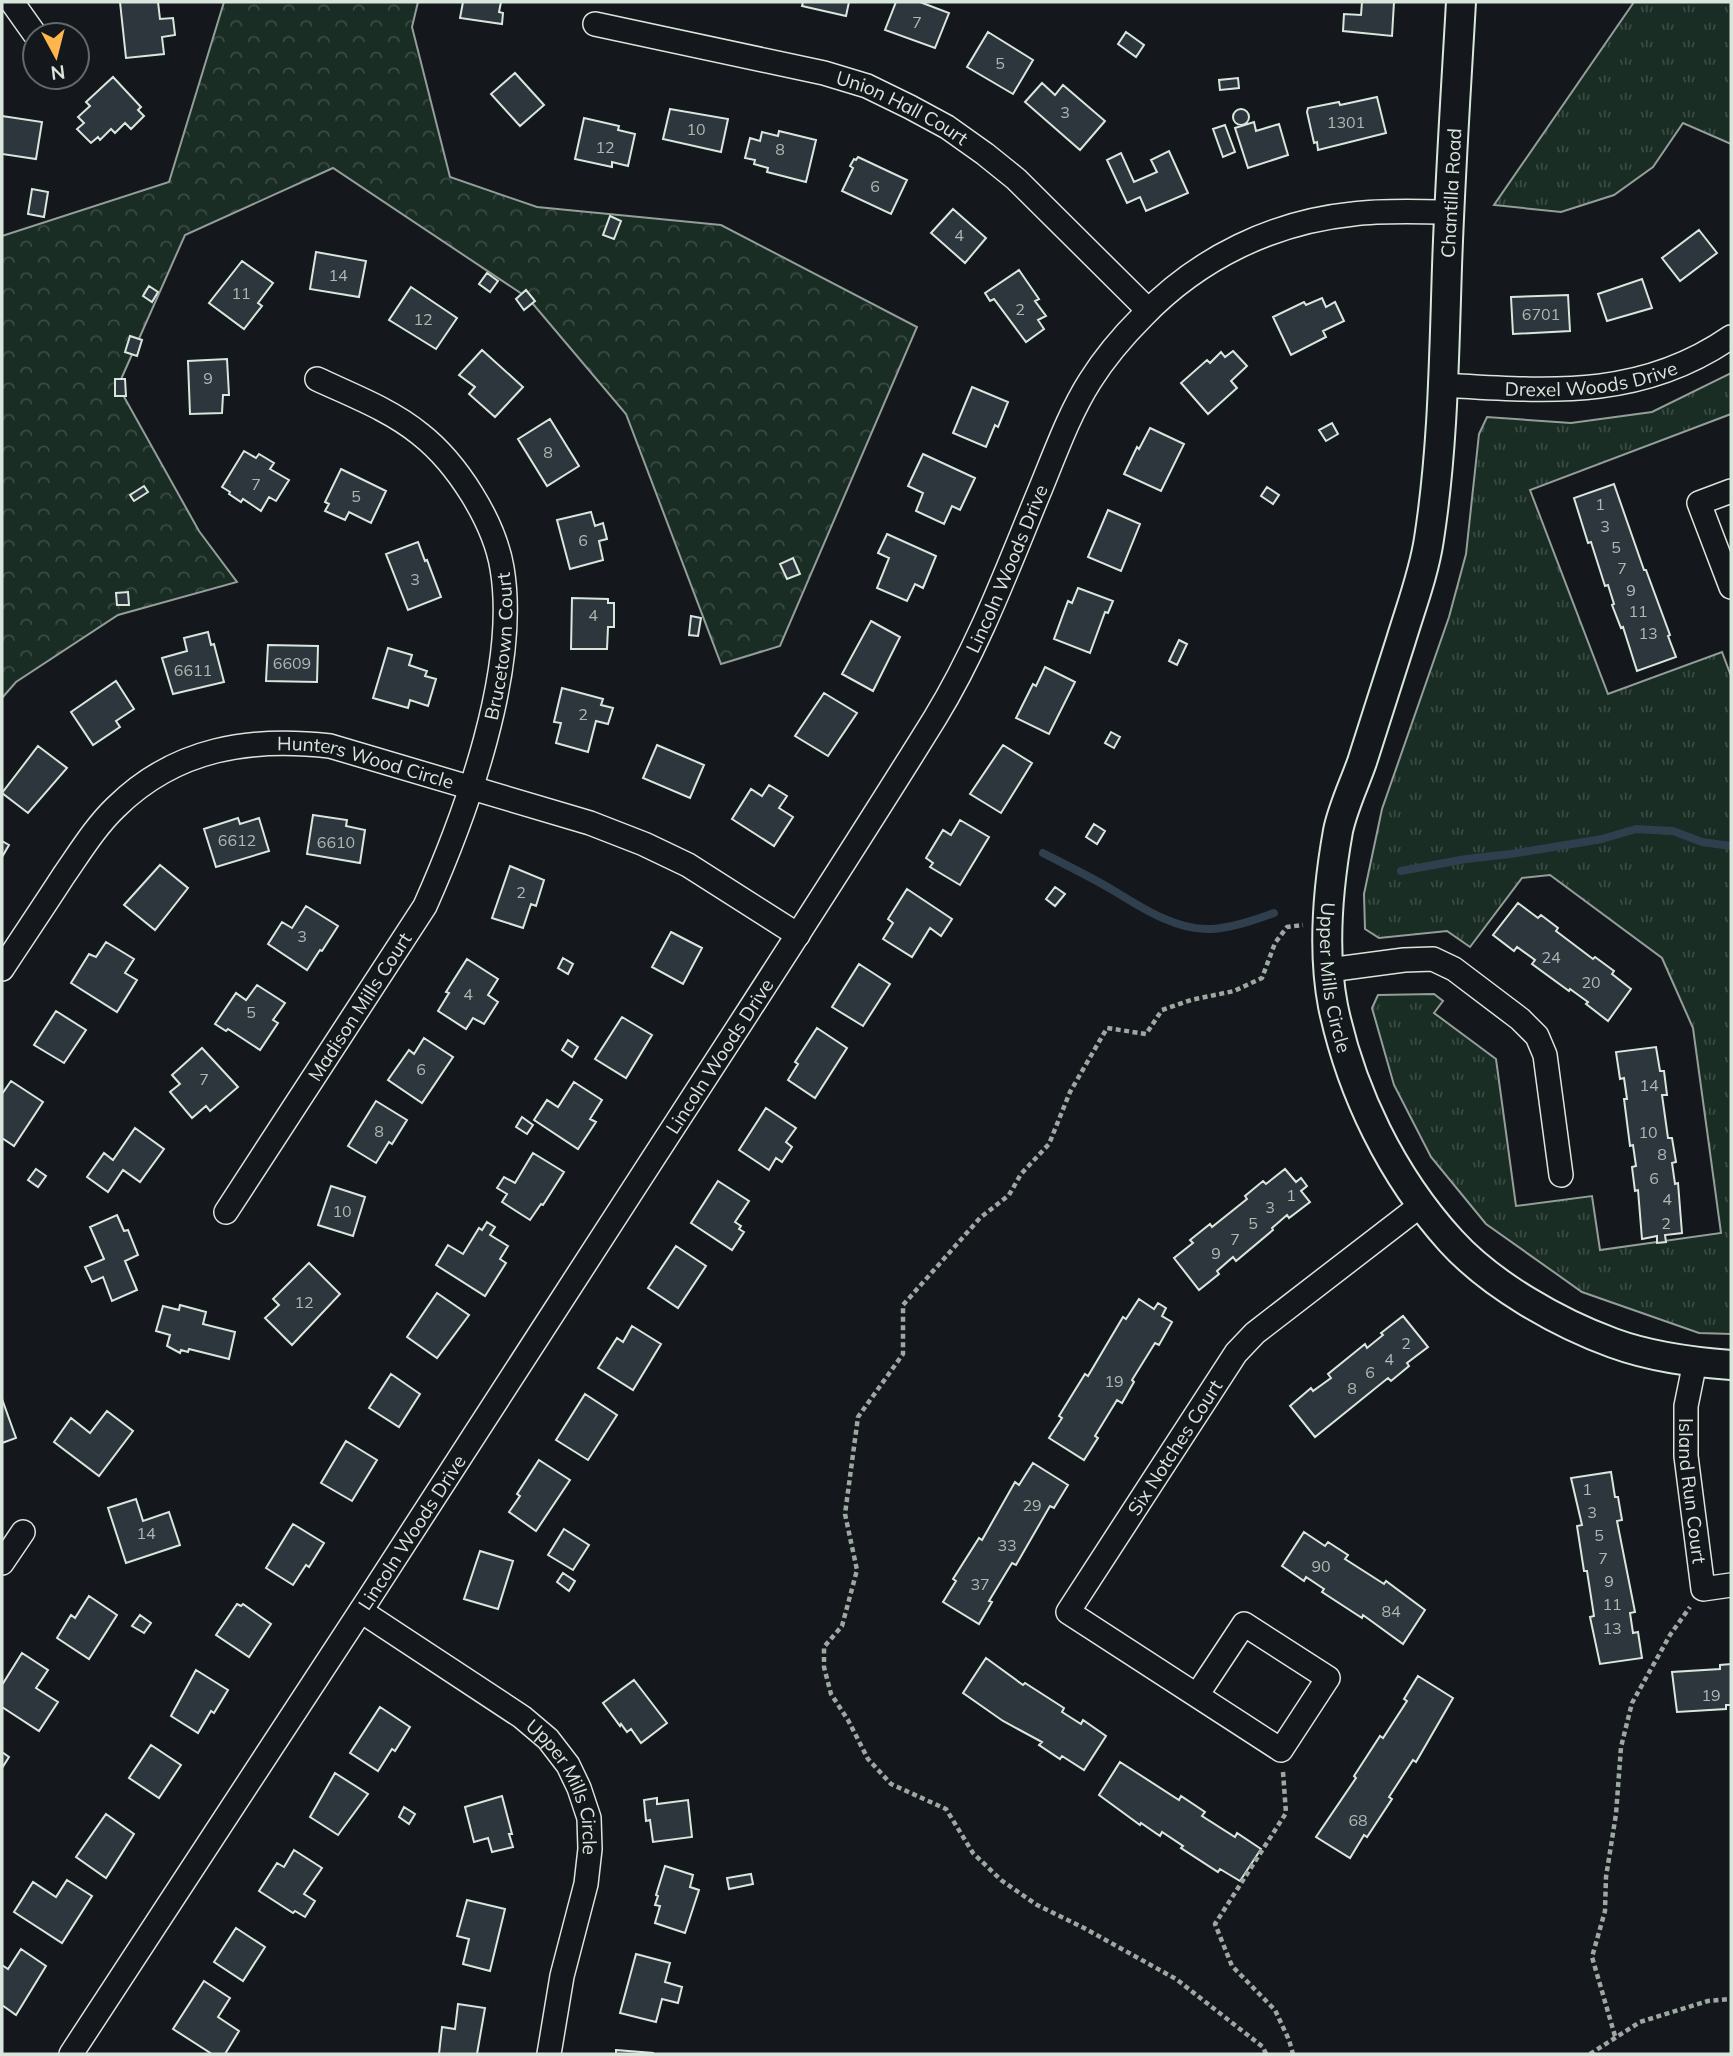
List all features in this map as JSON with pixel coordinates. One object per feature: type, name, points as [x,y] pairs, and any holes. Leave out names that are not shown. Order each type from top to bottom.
[{"type":"street","points":[[12,2],[25,21]]},
{"type":"street","name":"Chantilla Road","points":[[1443,385],[1449,212],[1461,2]]},
{"type":"street","name":"Union Hall Court","points":[[595,24],[824,73],[867,86],[910,107],[947,127],[1016,179],[1149,310]]},
{"type":"street","name":"Lincoln Woods Drive","points":[[71,2054],[361,1611],[938,712],[970,656],[1087,384],[1112,350],[1149,310],[1201,268],[1270,232],[1352,214],[1449,212]]},
{"type":"street","name":"Drexel Woods Drive","points":[[1443,385],[1533,390],[1576,390],[1611,386],[1684,364],[1731,337]]},
{"type":"street","name":"Brucetown Court","points":[[317,379],[385,411],[421,434],[450,465],[474,497],[492,534],[502,566],[505,591],[504,650],[471,789]]},
{"type":"street","name":"Upper Mills Circle","points":[[1443,385],[1439,462],[1429,544],[1403,634],[1339,824],[1332,868],[1327,923],[1329,970],[1333,1004],[1342,1040],[1369,1116],[1387,1152],[1421,1205],[1453,1243],[1478,1265],[1538,1306],[1577,1328],[1616,1344],[1695,1362],[1731,1365]]},
{"type":"street","points":[[1731,491],[1699,503],[1731,587]]},
{"type":"street","name":"Hunters Wood Circle","points":[[2,969],[85,845],[116,807],[148,780],[182,761],[221,748],[289,741],[330,746],[590,823],[688,864],[797,935]]},
{"type":"street","name":"Madison Mills Court","points":[[226,1212],[425,906],[446,859],[471,789]]},
{"type":"street","points":[[1329,970],[1433,959],[1454,969],[1520,1019],[1537,1036],[1545,1055],[1561,1175]]},
{"type":"street","name":"Six Notches Court","points":[[1281,1750],[1069,1612],[1236,1353],[1255,1334],[1421,1205]]},
{"type":"street","name":"Island Run Court","points":[[1695,1362],[1686,1406],[1686,1456],[1703,1589],[1731,1585]]},
{"type":"street","points":[[2,1563],[23,1532]]},
{"type":"street","name":"Upper Mills Circle","points":[[361,1611],[522,1717],[548,1740],[568,1765],[579,1788],[589,1818],[590,1849],[586,1884],[560,1988],[550,2054]]},
{"type":"street","points":[[1197,1695],[1244,1624],[1328,1678],[1281,1750]]},
{"type":"path","points":[[1266,2054],[1263,2047],[1176,1979],[1037,1905],[1001,1880],[973,1853],[946,1809],[891,1784],[868,1759],[831,1694],[824,1667],[824,1647],[842,1626],[857,1570],[845,1514],[858,1417],[903,1354],[903,1305],[980,1217],[1010,1195],[1021,1174],[1049,1144],[1070,1091],[1107,1028],[1146,1034],[1162,1010],[1234,990],[1262,978],[1275,943],[1287,927],[1327,923]]},
{"type":"path","points":[[1615,2036],[1592,1956],[1605,1911],[1606,1877],[1616,1814],[1621,1747],[1632,1703],[1670,1635],[1703,1589]]},
{"type":"path","points":[[1281,1750],[1286,1813],[1215,1924],[1232,1966],[1275,2010],[1293,2054]]},
{"type":"path","points":[[1590,2054],[1640,2022],[1708,2001],[1730,1998]]},
{"type":"green space","points":[[224,2],[418,2],[412,27],[450,177],[537,207],[721,225],[917,327],[780,646],[721,664],[626,414],[528,298],[333,168],[185,235],[118,386],[199,531],[237,582],[118,615],[16,682],[2,698],[2,236],[169,182]]},
{"type":"green space","points":[[1634,2],[1731,2],[1731,144],[1683,123],[1653,167],[1614,195],[1561,212],[1494,205]]},
{"type":"green space","points":[[1731,373],[1731,414],[1530,490],[1608,694],[1722,652],[1731,676],[1731,1334],[1699,1333],[1582,1292],[1486,1224],[1431,1157],[1394,1085],[1372,1008],[1378,995],[1434,994],[1443,1001],[1434,1013],[1496,1059],[1516,1206],[1592,1196],[1600,1250],[1721,1233],[1693,1028],[1662,958],[1550,875],[1522,878],[1470,947],[1447,931],[1379,938],[1365,929],[1364,894],[1382,809],[1449,617],[1466,554],[1479,434],[1487,417],[1571,423],[1652,412]]},
{"type":"building","points":[[120,2],[158,2],[160,19],[173,18],[175,35],[162,37],[164,54],[126,58]]},
{"type":"building","points":[[463,2],[501,2],[499,12],[503,13],[502,24],[460,18]]},
{"type":"building","points":[[803,2],[849,2],[846,16],[802,6]]},
{"type":"building","points":[[896,2],[920,2],[949,13],[935,48],[885,30]]},
{"type":"building","points":[[1362,2],[1394,2],[1392,36],[1343,31],[1344,14],[1361,15]]},
{"type":"building","points":[[988,32],[1033,60],[1013,94],[967,67]]},
{"type":"building","points":[[1126,32],[1144,45],[1136,57],[1118,44]]},
{"type":"building","points":[[515,73],[544,105],[520,126],[491,94]]},
{"type":"building","points":[[113,77],[141,107],[138,110],[144,116],[131,129],[125,123],[115,133],[111,129],[100,140],[98,137],[91,143],[77,129],[84,123],[78,117],[90,106],[86,102]]},
{"type":"building","points":[[1238,78],[1239,88],[1220,90],[1219,80]]},
{"type":"building","points":[[1042,83],[1055,95],[1063,85],[1105,121],[1080,150],[1025,102]]},
{"type":"building","points":[[1377,97],[1386,133],[1318,150],[1317,142],[1314,143],[1308,108]]},
{"type":"building","points":[[670,109],[728,119],[721,152],[663,139]]},
{"type":"building","points":[[1238,109],[1244,109],[1249,117],[1247,123],[1238,125],[1233,120],[1233,114]]},
{"type":"building","points":[[2,116],[42,122],[36,159],[2,154]]},
{"type":"building","points":[[584,118],[619,126],[618,130],[635,134],[628,166],[612,162],[612,167],[575,159]]},
{"type":"building","points":[[1254,122],[1256,131],[1279,124],[1288,155],[1248,168],[1235,128]]},
{"type":"building","points":[[1225,125],[1235,152],[1223,157],[1213,129]]},
{"type":"building","points":[[779,131],[816,140],[806,182],[767,172],[768,168],[754,164],[755,160],[745,158],[750,138],[760,141],[762,132],[778,136]]},
{"type":"building","points":[[1169,151],[1188,193],[1146,211],[1140,197],[1127,203],[1107,160],[1121,153],[1134,182],[1157,172],[1151,160]]},
{"type":"building","points":[[858,157],[907,180],[891,214],[842,191],[853,168],[850,166]]},
{"type":"building","points":[[32,189],[48,192],[44,217],[28,214]]},
{"type":"building","points":[[953,209],[986,238],[965,263],[931,233]]},
{"type":"building","points":[[610,216],[621,221],[614,239],[603,235]]},
{"type":"building","points":[[1699,230],[1717,253],[1680,281],[1662,258]]},
{"type":"building","points":[[316,252],[366,261],[359,297],[310,289]]},
{"type":"building","points":[[242,261],[273,283],[258,303],[262,306],[244,329],[209,303]]},
{"type":"building","points":[[1019,270],[1039,299],[1035,301],[1046,316],[1038,320],[1044,329],[1026,342],[994,299],[990,301],[985,293]]},
{"type":"building","points":[[487,273],[498,281],[490,292],[479,284]]},
{"type":"building","points":[[1642,279],[1652,308],[1607,321],[1598,294]]},
{"type":"building","points":[[149,286],[158,292],[152,302],[143,296]]},
{"type":"building","points":[[411,287],[457,318],[436,349],[389,320]]},
{"type":"building","points":[[526,290],[535,301],[524,310],[516,299]]},
{"type":"building","points":[[1568,295],[1570,331],[1513,334],[1511,297]]},
{"type":"building","points":[[1322,298],[1326,307],[1335,302],[1344,321],[1323,331],[1326,337],[1291,355],[1273,317],[1304,302],[1306,305]]},
{"type":"building","points":[[130,336],[142,340],[137,356],[125,352]]},
{"type":"building","points":[[482,350],[523,387],[495,417],[469,394],[475,387],[459,375]]},
{"type":"building","points":[[1233,351],[1247,366],[1231,381],[1237,388],[1208,414],[1181,383],[1207,360],[1210,363],[1221,352],[1225,357]]},
{"type":"building","points":[[227,359],[229,395],[223,395],[222,413],[190,414],[188,361]]},
{"type":"building","points":[[115,379],[125,379],[126,396],[115,396]]},
{"type":"building","points":[[972,387],[1008,402],[986,447],[953,433]]},
{"type":"building","points":[[550,419],[579,466],[547,486],[518,439]]},
{"type":"building","points":[[1332,423],[1338,434],[1326,441],[1319,430]]},
{"type":"building","points":[[1150,428],[1184,444],[1161,491],[1124,474]]},
{"type":"building","points":[[244,451],[256,458],[259,454],[274,463],[270,469],[289,480],[276,501],[269,497],[261,511],[243,499],[241,502],[222,487]]},
{"type":"building","points":[[923,454],[975,478],[960,510],[952,506],[944,524],[916,511],[923,493],[908,486]]},
{"type":"building","points":[[341,469],[386,491],[371,523],[349,512],[345,520],[325,511],[329,504],[325,502]]},
{"type":"building","points":[[1614,484],[1676,657],[1637,671],[1623,627],[1621,628],[1612,605],[1614,604],[1608,585],[1605,586],[1591,542],[1588,543],[1574,498]]},
{"type":"building","points":[[144,486],[148,492],[134,501],[130,495]]},
{"type":"building","points":[[1267,487],[1279,495],[1273,504],[1261,496]]},
{"type":"building","points":[[1108,510],[1140,524],[1121,571],[1088,557]]},
{"type":"building","points":[[591,512],[595,526],[603,523],[607,539],[599,541],[603,560],[570,569],[557,520]]},
{"type":"building","points":[[887,534],[936,556],[923,588],[915,584],[907,601],[877,588],[889,558],[878,553]]},
{"type":"building","points":[[418,542],[441,597],[408,610],[386,554]]},
{"type":"building","points":[[793,558],[800,574],[787,579],[780,564]]},
{"type":"building","points":[[1078,588],[1113,601],[1108,613],[1105,612],[1090,653],[1054,639],[1068,601],[1072,603]]},
{"type":"building","points":[[128,592],[129,605],[117,605],[116,593]]},
{"type":"building","points":[[572,598],[608,599],[608,603],[614,603],[614,627],[608,627],[607,649],[571,649]]},
{"type":"building","points":[[691,616],[701,618],[698,636],[689,635]]},
{"type":"building","points":[[871,621],[900,637],[873,691],[842,674]]},
{"type":"building","points":[[208,632],[224,682],[173,694],[162,658],[187,651],[184,638]]},
{"type":"building","points":[[1179,640],[1187,644],[1177,665],[1169,661]]},
{"type":"building","points":[[268,645],[318,646],[317,682],[266,681]]},
{"type":"building","points":[[388,648],[412,655],[409,665],[427,671],[425,676],[436,679],[428,706],[410,700],[408,708],[373,698]]},
{"type":"building","points":[[1045,667],[1075,682],[1049,734],[1016,718]]},
{"type":"building","points":[[116,681],[134,709],[116,721],[120,727],[93,745],[71,712]]},
{"type":"building","points":[[562,688],[603,699],[601,705],[613,708],[608,724],[596,721],[588,752],[556,743],[561,723],[554,722]]},
{"type":"building","points":[[824,693],[857,713],[828,756],[795,736]]},
{"type":"building","points":[[1111,732],[1120,737],[1114,748],[1105,743]]},
{"type":"building","points":[[657,745],[704,765],[690,798],[643,778]]},
{"type":"building","points":[[1003,745],[1032,763],[1001,813],[970,794]]},
{"type":"building","points":[[38,746],[67,768],[28,813],[2,793]]},
{"type":"building","points":[[769,785],[787,796],[779,808],[793,817],[774,846],[732,819],[751,789],[762,796]]},
{"type":"building","points":[[313,815],[347,820],[346,826],[365,830],[360,863],[307,854]]},
{"type":"building","points":[[238,818],[240,824],[259,818],[269,851],[216,867],[204,829]]},
{"type":"building","points":[[960,820],[989,837],[960,885],[930,867],[933,863],[926,858],[943,830],[951,835]]},
{"type":"building","points":[[1094,824],[1105,831],[1097,844],[1086,837]]},
{"type":"building","points":[[2,841],[9,845],[2,857]]},
{"type":"building","points":[[160,865],[188,888],[155,930],[124,905]]},
{"type":"building","points":[[510,866],[544,880],[536,906],[531,904],[523,928],[492,918]]},
{"type":"building","points":[[1055,887],[1065,894],[1055,906],[1046,899]]},
{"type":"building","points":[[907,889],[952,919],[941,936],[930,928],[912,957],[883,939],[893,923],[888,919]]},
{"type":"building","points":[[1518,903],[1538,918],[1541,915],[1558,928],[1556,931],[1614,971],[1612,974],[1631,989],[1608,1021],[1586,1004],[1588,1002],[1532,964],[1535,960],[1517,947],[1514,951],[1493,935]]},
{"type":"building","points":[[306,906],[338,926],[307,970],[268,944],[282,922],[292,928]]},
{"type":"building","points":[[671,932],[702,948],[683,984],[652,967]]},
{"type":"building","points":[[106,942],[134,959],[125,973],[137,980],[117,1012],[71,983],[89,954],[96,957]]},
{"type":"building","points":[[563,958],[573,964],[568,974],[558,968]]},
{"type":"building","points":[[467,959],[498,979],[488,995],[498,1002],[484,1024],[473,1018],[466,1029],[438,1011],[449,993],[446,992]]},
{"type":"building","points":[[859,964],[890,984],[863,1026],[832,1007]]},
{"type":"building","points":[[257,985],[285,1003],[273,1020],[278,1023],[260,1050],[228,1029],[226,1031],[215,1024],[236,993],[246,1000]]},
{"type":"building","points":[[56,1011],[86,1030],[64,1063],[34,1045]]},
{"type":"building","points":[[622,1017],[652,1035],[626,1078],[595,1059]]},
{"type":"building","points":[[817,1028],[847,1048],[815,1098],[788,1080],[798,1064],[795,1062]]},
{"type":"building","points":[[424,1038],[453,1057],[422,1103],[388,1080],[409,1050],[414,1054]]},
{"type":"building","points":[[568,1040],[578,1047],[572,1057],[562,1050]]},
{"type":"building","points":[[1656,1047],[1660,1071],[1664,1071],[1667,1095],[1662,1095],[1668,1138],[1672,1138],[1676,1162],[1672,1163],[1675,1184],[1678,1183],[1682,1233],[1665,1235],[1666,1242],[1657,1243],[1657,1236],[1642,1239],[1638,1190],[1635,1191],[1632,1167],[1636,1166],[1633,1145],[1630,1146],[1624,1099],[1627,1099],[1624,1078],[1620,1079],[1616,1052]]},
{"type":"building","points":[[202,1048],[238,1087],[210,1111],[206,1106],[192,1118],[170,1092],[180,1084],[172,1075]]},
{"type":"building","points":[[11,1081],[43,1102],[14,1146],[2,1138],[2,1094]]},
{"type":"building","points":[[574,1082],[602,1100],[590,1119],[596,1122],[578,1149],[534,1120],[547,1100],[558,1107]]},
{"type":"building","points":[[376,1101],[407,1120],[376,1163],[348,1146]]},
{"type":"building","points":[[766,1108],[796,1128],[786,1142],[792,1147],[782,1162],[776,1158],[769,1170],[739,1150]]},
{"type":"building","points":[[522,1117],[533,1125],[527,1134],[516,1127]]},
{"type":"building","points":[[135,1128],[164,1149],[140,1182],[123,1170],[108,1192],[87,1177],[104,1153],[113,1160]]},
{"type":"building","points":[[533,1153],[564,1172],[530,1220],[502,1202],[507,1194],[497,1188],[504,1177],[515,1183]]},
{"type":"building","points":[[36,1169],[46,1176],[38,1187],[28,1180]]},
{"type":"building","points":[[1285,1169],[1296,1182],[1301,1178],[1307,1186],[1301,1191],[1310,1202],[1289,1218],[1287,1215],[1236,1261],[1233,1257],[1217,1271],[1219,1274],[1199,1290],[1174,1258],[1193,1243],[1190,1240],[1210,1224],[1212,1227],[1247,1199],[1245,1196],[1263,1181],[1266,1184]]},
{"type":"building","points":[[718,1181],[749,1201],[735,1222],[744,1232],[732,1250],[691,1223]]},
{"type":"building","points":[[331,1186],[365,1197],[353,1236],[318,1225]]},
{"type":"building","points":[[117,1215],[124,1231],[128,1230],[138,1255],[125,1261],[137,1290],[112,1301],[103,1277],[92,1282],[85,1267],[104,1259],[90,1227]]},
{"type":"building","points":[[487,1222],[495,1227],[490,1235],[508,1246],[500,1259],[506,1263],[485,1296],[436,1265],[448,1245],[463,1254],[479,1228],[482,1230]]},
{"type":"building","points":[[676,1246],[706,1266],[678,1308],[648,1288]]},
{"type":"building","points":[[309,1263],[340,1294],[292,1345],[265,1318],[279,1305],[273,1299]]},
{"type":"building","points":[[437,1293],[469,1315],[437,1358],[407,1337]]},
{"type":"building","points":[[1139,1299],[1154,1309],[1158,1303],[1166,1308],[1162,1316],[1172,1322],[1159,1345],[1155,1343],[1132,1380],[1134,1382],[1122,1403],[1117,1400],[1084,1460],[1049,1438],[1085,1374],[1088,1376],[1123,1317],[1126,1319]]},
{"type":"building","points":[[180,1305],[206,1312],[203,1324],[235,1332],[229,1359],[189,1349],[188,1352],[181,1350],[180,1353],[167,1346],[170,1335],[156,1331],[163,1306],[179,1310]]},
{"type":"building","points":[[1403,1316],[1428,1347],[1407,1363],[1409,1366],[1391,1381],[1388,1378],[1315,1437],[1290,1406],[1311,1388],[1313,1391],[1331,1378],[1328,1374],[1365,1344],[1367,1348]]},
{"type":"building","points":[[632,1326],[661,1344],[633,1390],[598,1368],[617,1338],[623,1342]]},
{"type":"building","points":[[391,1374],[420,1394],[399,1427],[369,1408]]},
{"type":"building","points":[[585,1394],[617,1415],[588,1460],[556,1440]]},
{"type":"building","points":[[2,1399],[16,1438],[2,1443]]},
{"type":"building","points":[[107,1411],[133,1431],[99,1476],[54,1442],[71,1418],[90,1433]]},
{"type":"building","points":[[346,1441],[377,1460],[352,1501],[321,1483]]},
{"type":"building","points":[[539,1460],[570,1480],[536,1531],[509,1512]]},
{"type":"building","points":[[1033,1463],[1068,1485],[1054,1508],[1050,1506],[1016,1565],[1012,1563],[989,1601],[992,1602],[979,1624],[943,1602],[956,1581],[953,1579],[979,1538],[982,1540],[1015,1482],[1019,1485]]},
{"type":"building","points":[[1611,1472],[1622,1520],[1617,1521],[1635,1612],[1630,1613],[1633,1633],[1638,1632],[1642,1658],[1600,1664],[1590,1617],[1594,1616],[1587,1571],[1584,1571],[1577,1526],[1582,1525],[1571,1478]]},
{"type":"building","points":[[136,1499],[143,1521],[169,1512],[180,1545],[126,1563],[108,1508]]},
{"type":"building","points":[[293,1524],[324,1543],[309,1567],[306,1565],[293,1585],[266,1568]]},
{"type":"building","points":[[564,1529],[589,1545],[573,1570],[548,1555]]},
{"type":"building","points":[[1304,1532],[1325,1546],[1328,1542],[1348,1555],[1345,1559],[1384,1584],[1386,1581],[1425,1610],[1403,1644],[1363,1615],[1362,1618],[1322,1592],[1324,1589],[1306,1577],[1304,1581],[1282,1566]]},
{"type":"building","points":[[480,1551],[513,1561],[498,1609],[464,1599]]},
{"type":"building","points":[[563,1573],[575,1581],[569,1591],[557,1582]]},
{"type":"building","points":[[89,1596],[117,1615],[89,1659],[57,1638],[71,1615],[75,1618]]},
{"type":"building","points":[[237,1604],[243,1604],[271,1624],[249,1657],[216,1635]]},
{"type":"building","points":[[140,1615],[151,1623],[144,1633],[132,1626]]},
{"type":"building","points":[[22,1653],[48,1670],[36,1688],[58,1702],[39,1731],[2,1707],[2,1685]]},
{"type":"building","points":[[986,1658],[1023,1685],[1025,1683],[1064,1708],[1062,1712],[1081,1724],[1083,1720],[1106,1736],[1084,1770],[1062,1756],[1060,1759],[1039,1745],[1042,1742],[1003,1721],[963,1693]]},
{"type":"building","points":[[1731,1664],[1731,1705],[1726,1705],[1726,1709],[1677,1712],[1672,1672],[1720,1669],[1720,1665]]},
{"type":"building","points":[[196,1670],[228,1690],[198,1733],[171,1716]]},
{"type":"building","points":[[1418,1676],[1453,1698],[1416,1762],[1413,1760],[1389,1797],[1392,1799],[1350,1858],[1316,1837],[1356,1778],[1354,1776],[1380,1736],[1383,1738],[1407,1701],[1404,1699]]},
{"type":"building","points":[[634,1680],[667,1723],[641,1743],[631,1729],[627,1732],[621,1724],[620,1726],[603,1703]]},
{"type":"building","points":[[380,1707],[410,1727],[378,1771],[350,1753]]},
{"type":"building","points":[[151,1745],[181,1765],[159,1798],[129,1778]]},
{"type":"building","points":[[2,1752],[9,1757],[2,1768]]},
{"type":"building","points":[[1120,1762],[1179,1800],[1181,1796],[1205,1812],[1202,1816],[1235,1837],[1237,1833],[1261,1849],[1240,1881],[1220,1869],[1218,1872],[1162,1832],[1160,1836],[1141,1823],[1140,1825],[1099,1795]]},
{"type":"building","points":[[335,1773],[368,1794],[338,1835],[310,1817]]},
{"type":"building","points":[[502,1796],[513,1847],[492,1852],[488,1838],[474,1842],[465,1807]]},
{"type":"building","points":[[657,1798],[657,1804],[688,1800],[692,1837],[653,1842],[650,1820],[646,1821],[644,1800]]},
{"type":"building","points":[[404,1807],[415,1814],[409,1824],[399,1817]]},
{"type":"building","points":[[106,1814],[134,1834],[106,1878],[76,1857]]},
{"type":"building","points":[[294,1850],[322,1868],[304,1894],[315,1901],[305,1917],[295,1911],[293,1913],[259,1891],[277,1863],[284,1867]]},
{"type":"building","points":[[665,1866],[693,1875],[690,1887],[699,1890],[685,1933],[655,1923],[660,1906],[655,1905],[656,1895]]},
{"type":"building","points":[[751,1874],[753,1884],[729,1889],[727,1878]]},
{"type":"building","points":[[67,1880],[92,1896],[62,1943],[14,1912],[33,1882],[56,1897]]},
{"type":"building","points":[[467,1900],[505,1909],[490,1971],[463,1964],[469,1939],[457,1936]]},
{"type":"building","points":[[236,1928],[265,1947],[243,1981],[214,1962]]},
{"type":"building","points":[[21,1949],[46,1966],[16,2015],[2,2005],[2,1965],[8,1969]]},
{"type":"building","points":[[636,1954],[670,1963],[665,1982],[682,1987],[678,2003],[662,1999],[656,2022],[620,2013]]},
{"type":"building","points":[[204,1981],[230,1998],[218,2017],[239,2031],[225,2054],[212,2054],[173,2029]]},
{"type":"building","points":[[458,2004],[485,2008],[477,2054],[439,2054],[442,2027],[455,2029]]},
{"type":"building","points":[[616,2050],[653,2053],[653,2054],[616,2054]]},
{"type":"waterway","points":[[1401,871],[1602,839],[1636,829],[1673,831],[1702,842],[1731,846]]},
{"type":"waterway","points":[[1043,853],[1146,910],[1185,926],[1198,929],[1219,928],[1274,913]]}]
